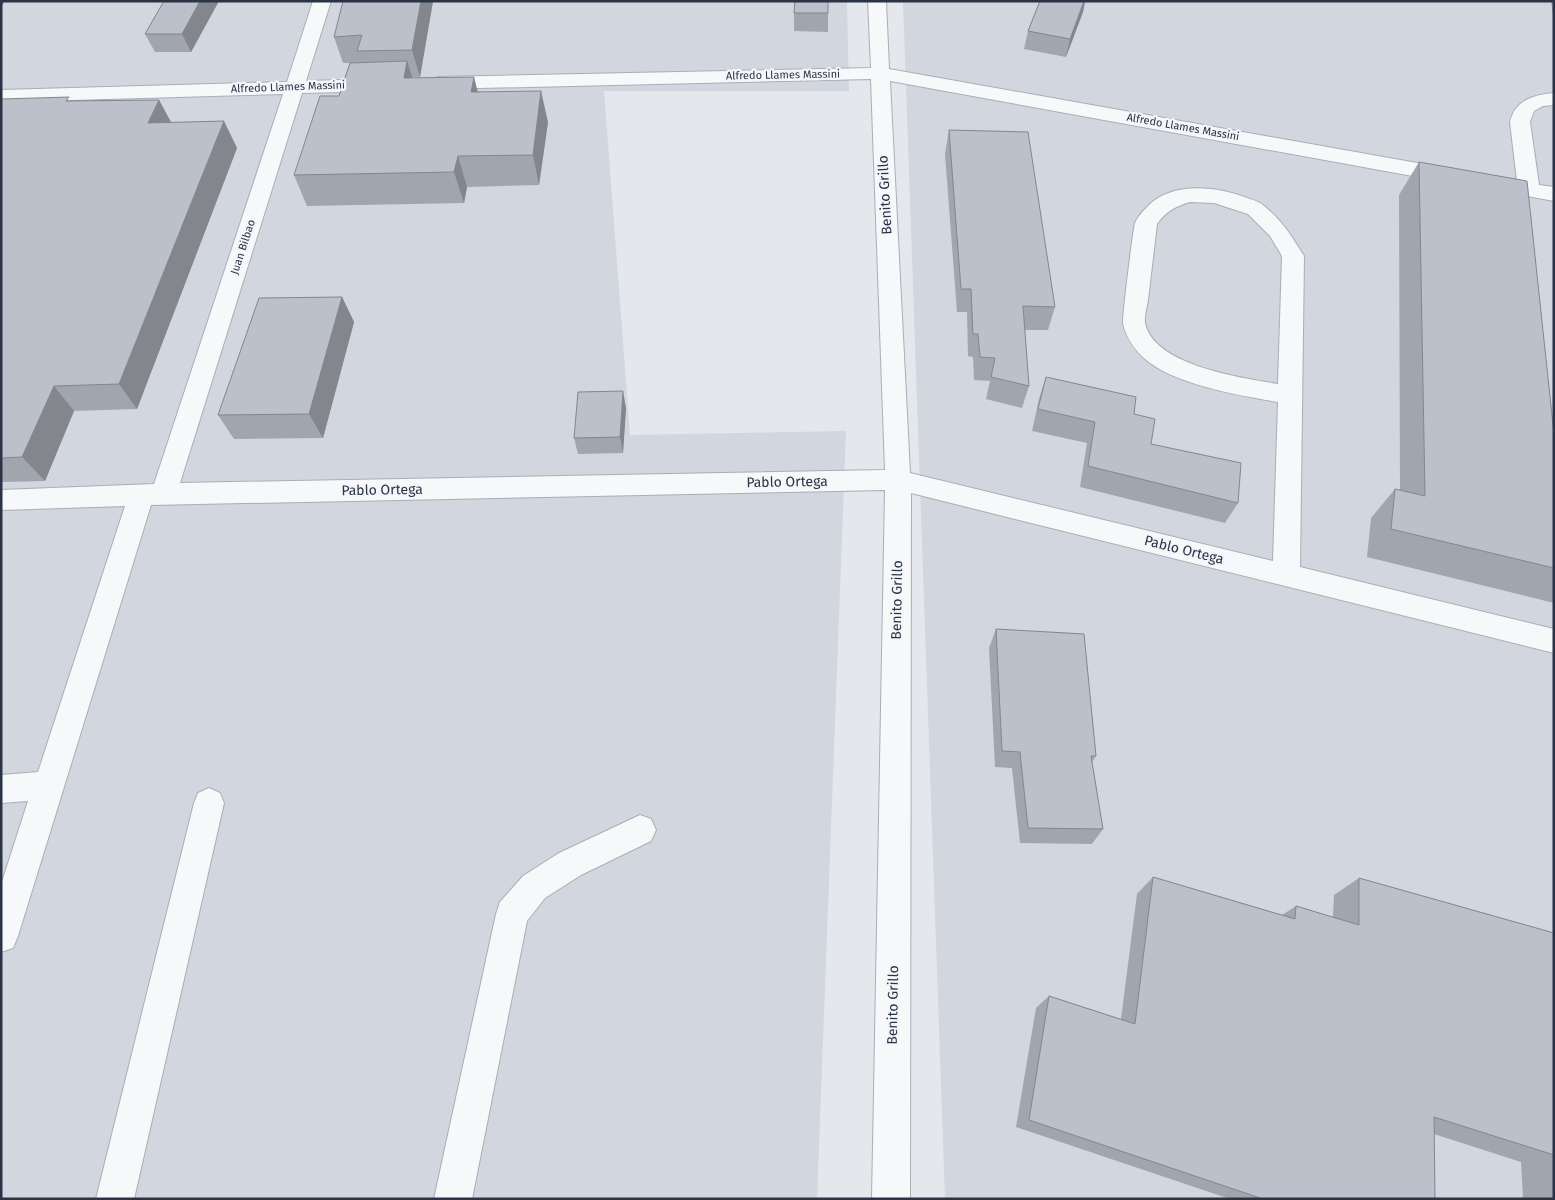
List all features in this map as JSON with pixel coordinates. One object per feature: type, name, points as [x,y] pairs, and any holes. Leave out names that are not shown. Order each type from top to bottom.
[{"type":"street","name":"Juan Bilbao","points":[[1,936],[49,785],[294,87],[322,1]]},
{"type":"street","name":"Benito Grillo","points":[[877,1],[898,480],[891,1199]]},
{"type":"street","name":"Alfredo Llames Massini","points":[[421,84],[879,73],[1554,194]]},
{"type":"street","name":"Alfredo Llames Massini","points":[[1,96],[402,84]]},
{"type":"street","points":[[1529,190],[1520,122],[1521,113],[1528,104],[1554,99]]},
{"type":"street","points":[[1286,575],[1290,395],[1293,256],[1278,231],[1255,209],[1232,200],[1214,196],[1189,195],[1170,201],[1155,211],[1146,223],[1134,323],[1141,341],[1160,357],[1187,372],[1214,381],[1290,395]]},
{"type":"street","name":"Pablo Ortega","points":[[1,500],[152,494],[898,480],[1554,641]]},
{"type":"street","points":[[1,790],[49,785]]},
{"type":"street","points":[[115,1199],[209,803]]},
{"type":"street","points":[[452,1199],[512,914],[534,887],[570,864],[640,830]]},
{"type":"shaded area","points":[[1,1],[847,1],[849,91],[604,91],[630,435],[846,431],[817,1199],[1,1199]]},
{"type":"shaded area","points":[[903,1],[1554,1],[1554,1199],[945,1199]]},
{"type":"building","points":[[164,1],[200,1],[182,34],[145,34]]},
{"type":"building","points":[[343,1],[421,1],[412,50],[357,51],[362,35],[334,37]]},
{"type":"building","points":[[795,1],[828,1],[828,13],[794,13]]},
{"type":"building","points":[[1040,1],[1084,1],[1070,39],[1028,31]]},
{"type":"building","points":[[407,61],[404,78],[474,77],[471,92],[541,91],[533,155],[458,156],[454,172],[294,175],[320,96],[339,96],[350,63]]},
{"type":"building","points":[[69,97],[66,101],[159,100],[148,123],[224,121],[119,384],[54,386],[22,457],[1,458],[1,99]]},
{"type":"building","points":[[949,130],[1028,132],[1055,307],[1023,306],[1029,386],[991,377],[995,358],[980,357],[978,334],[973,334],[971,289],[961,289]]},
{"type":"building","points":[[1419,162],[1527,181],[1554,434],[1554,568],[1391,529],[1395,489],[1425,496]]},
{"type":"building","points":[[342,297],[309,414],[218,415],[259,298]]},
{"type":"building","points":[[1046,377],[1136,397],[1134,414],[1155,419],[1151,444],[1241,463],[1238,503],[1088,466],[1095,422],[1038,409]]},
{"type":"building","points":[[623,391],[620,437],[574,438],[578,392]]},
{"type":"building","points":[[996,629],[1084,634],[1096,756],[1091,756],[1103,829],[1028,828],[1020,752],[1002,751]]},
{"type":"building","points":[[1153,877],[1295,919],[1296,906],[1359,925],[1359,878],[1554,933],[1554,1155],[1434,1117],[1435,1199],[1263,1199],[1029,1120],[1049,996],[1135,1024]]}]
